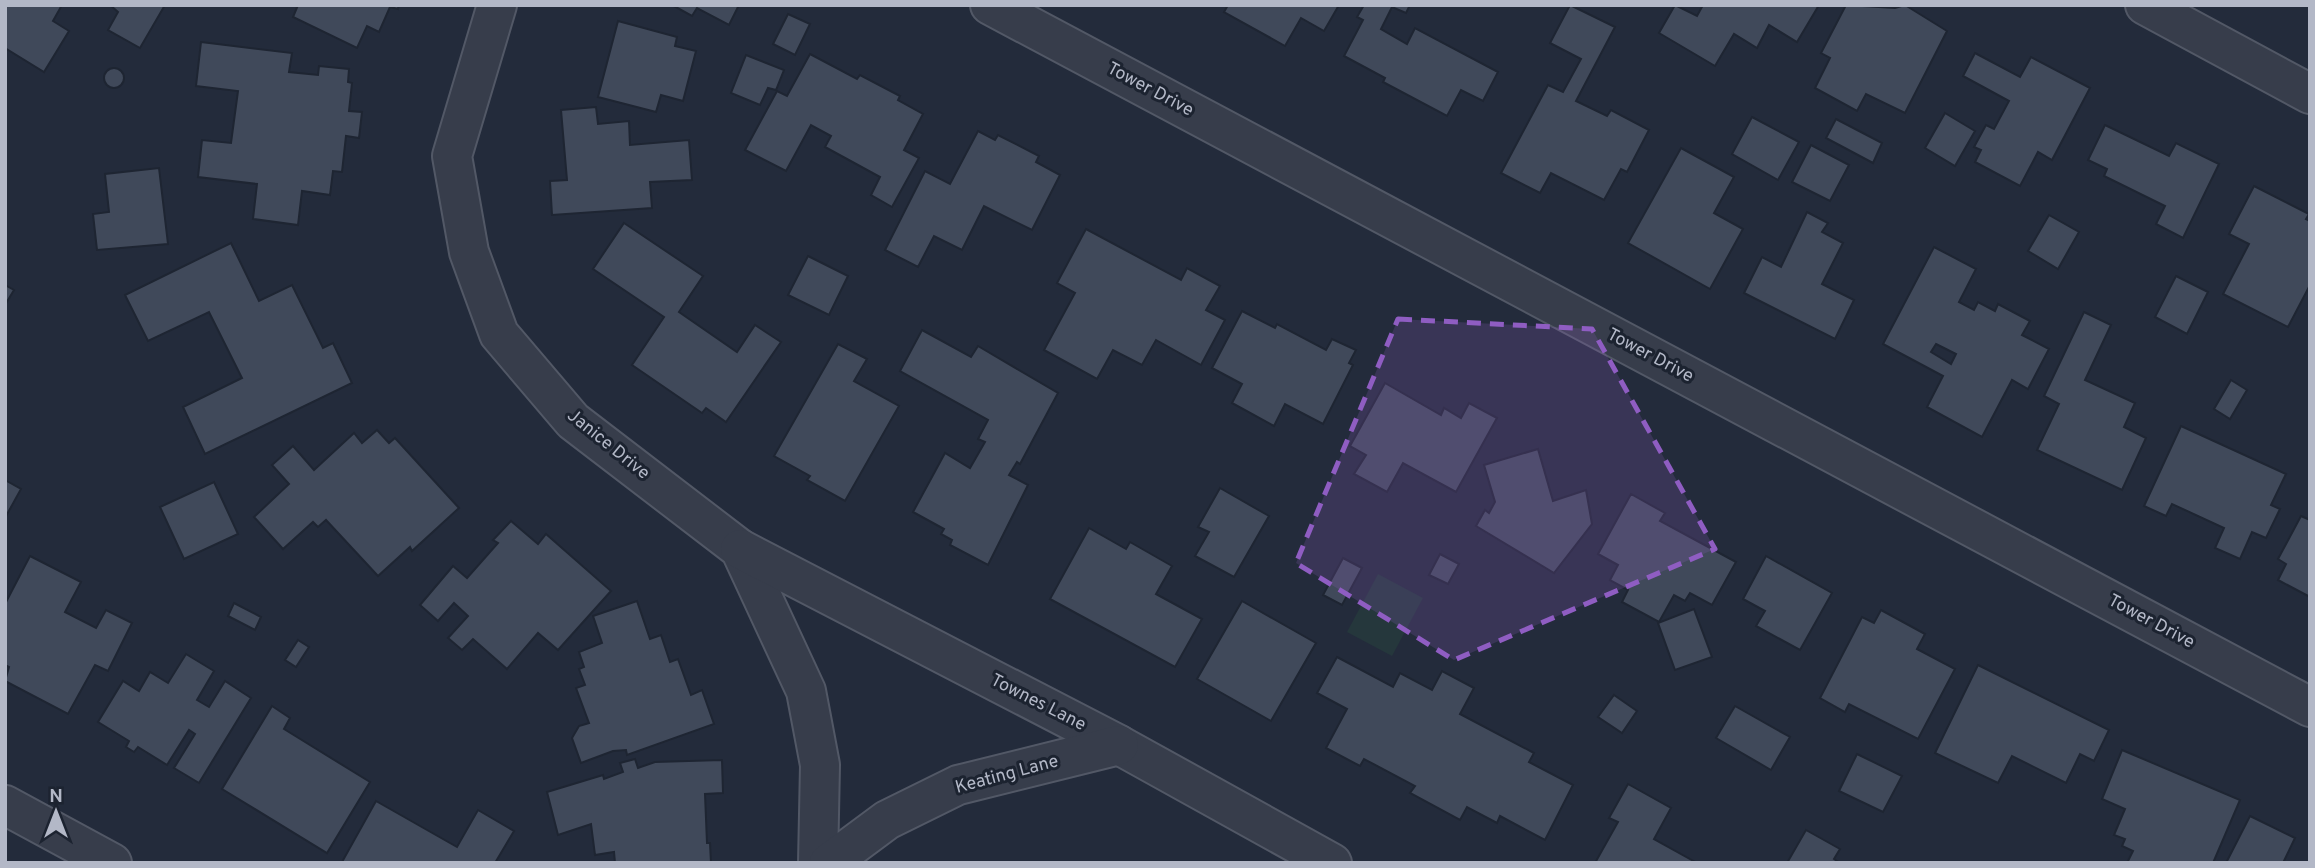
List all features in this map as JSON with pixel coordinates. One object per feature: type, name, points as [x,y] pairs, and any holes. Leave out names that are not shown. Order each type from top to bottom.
[{"type":"street","name":"Janice Drive","points":[[497,5],[452,156],[469,252],[499,334],[573,421],[740,549],[806,691],[820,765],[818,863]]},
{"type":"street","name":"Tower Drive","points":[[990,5],[2310,707]]},
{"type":"street","points":[[2145,5],[2310,94]]},
{"type":"street","name":"Townes Lane","points":[[740,549],[1119,745],[1332,863]]},
{"type":"street","name":"Keating Lane","points":[[829,863],[887,820],[958,785],[1119,745]]},
{"type":"street","points":[[5,805],[112,863]]},
{"type":"highlighted area","points":[[1398,319],[1592,329],[1715,549],[1454,660],[1296,563]]},
{"type":"shaded area","points":[[1378,574],[1423,598],[1392,656],[1347,632]]},
{"type":"building","points":[[5,5],[62,5],[53,21],[69,31],[44,72],[5,48]]},
{"type":"building","points":[[110,5],[165,5],[140,48],[108,30],[118,12]]},
{"type":"building","points":[[298,5],[399,5],[398,9],[390,7],[379,32],[367,26],[357,48],[293,17]]},
{"type":"building","points":[[672,5],[739,5],[729,25],[697,8],[692,16]]},
{"type":"building","points":[[1228,5],[1339,5],[1324,31],[1301,18],[1285,46],[1224,12]]},
{"type":"building","points":[[1364,5],[1410,5],[1406,13],[1392,7],[1381,29],[1407,44],[1415,28],[1498,72],[1483,101],[1461,90],[1447,116],[1383,82],[1385,78],[1344,56],[1363,20],[1357,17]]},
{"type":"building","points":[[1570,5],[1615,27],[1576,101],[1607,116],[1611,110],[1649,130],[1627,172],[1621,169],[1604,200],[1551,173],[1540,193],[1501,173],[1548,85],[1563,92],[1581,59],[1550,43]]},
{"type":"building","points":[[1675,5],[1697,16],[1703,5],[1819,5],[1797,42],[1769,25],[1757,48],[1734,34],[1715,66],[1659,33]]},
{"type":"building","points":[[1846,5],[1895,8],[1905,5],[1947,31],[1905,113],[1866,94],[1857,111],[1815,88],[1830,58],[1821,53]]},
{"type":"building","points":[[788,14],[810,24],[795,55],[773,44]]},
{"type":"building","points":[[618,21],[677,37],[675,46],[696,51],[683,101],[661,95],[656,112],[598,97]]},
{"type":"building","points":[[201,42],[292,53],[289,72],[318,75],[319,66],[349,69],[348,82],[352,83],[349,111],[362,112],[359,138],[346,136],[342,172],[333,171],[330,195],[302,191],[298,225],[253,219],[257,184],[198,177],[202,140],[231,143],[238,91],[196,86]]},
{"type":"building","points":[[1975,53],[2020,77],[2031,57],[2090,88],[2052,160],[2038,152],[2020,186],[1975,162],[1981,150],[1974,147],[1986,125],[1994,129],[2009,101],[1963,76]]},
{"type":"building","points":[[810,54],[857,79],[860,75],[900,96],[898,100],[923,114],[904,150],[919,158],[892,207],[871,195],[880,177],[825,147],[831,136],[811,125],[786,171],[745,150],[777,91],[787,96]]},
{"type":"building","points":[[746,55],[784,70],[776,90],[768,88],[760,105],[731,93]]},
{"type":"building","points":[[114,68],[121,71],[124,78],[121,85],[114,88],[107,85],[104,78],[107,71]]},
{"type":"building","points":[[596,107],[598,124],[629,121],[630,145],[689,140],[692,180],[650,182],[652,208],[552,215],[550,181],[567,180],[561,110]]},
{"type":"building","points":[[1945,113],[1975,131],[1955,166],[1925,148]]},
{"type":"building","points":[[1752,117],[1799,142],[1778,180],[1732,154]]},
{"type":"building","points":[[1836,119],[1882,143],[1873,163],[1826,138]]},
{"type":"building","points":[[2105,125],[2169,156],[2176,143],[2219,164],[2183,238],[2156,224],[2165,206],[2104,176],[2107,169],[2088,160]]},
{"type":"building","points":[[978,131],[995,140],[998,135],[1039,156],[1036,162],[1060,175],[1032,230],[984,206],[962,250],[934,236],[918,267],[885,250],[925,171],[950,184]]},
{"type":"building","points":[[1811,145],[1849,165],[1830,201],[1792,182]]},
{"type":"building","points":[[1681,148],[1734,177],[1714,213],[1743,229],[1710,289],[1628,243]]},
{"type":"building","points":[[159,168],[168,244],[97,250],[93,214],[109,212],[105,174]]},
{"type":"building","points":[[2254,186],[2309,214],[2306,219],[2310,221],[2310,285],[2288,327],[2223,294],[2249,244],[2229,234]]},
{"type":"building","points":[[1807,212],[1828,223],[1822,232],[1843,243],[1822,284],[1854,300],[1835,339],[1744,293],[1762,257],[1781,267]]},
{"type":"building","points":[[2049,215],[2079,232],[2058,269],[2028,251]]},
{"type":"building","points":[[624,223],[703,276],[679,312],[737,352],[755,325],[781,342],[726,422],[706,408],[702,413],[632,365],[664,317],[593,269]]},
{"type":"building","points":[[1086,229],[1181,280],[1187,268],[1220,286],[1206,310],[1225,320],[1201,365],[1156,340],[1142,365],[1113,350],[1097,379],[1044,350],[1075,293],[1057,283]]},
{"type":"building","points":[[231,243],[259,301],[292,285],[323,348],[333,343],[352,383],[205,454],[183,407],[242,378],[209,312],[148,341],[125,295]]},
{"type":"building","points":[[1934,247],[1976,269],[1959,302],[1974,310],[1978,302],[1995,311],[1998,304],[2030,321],[2022,335],[2049,349],[2028,389],[2012,380],[1982,437],[1927,407],[1943,376],[1883,344]],"holes":[[[1936,344],[1956,354],[1951,364],[1931,352]]]},
{"type":"building","points":[[808,256],[848,276],[829,315],[788,295]]},
{"type":"building","points":[[2176,276],[2208,292],[2187,334],[2155,317]]},
{"type":"building","points":[[5,285],[14,290],[5,305]]},
{"type":"building","points":[[1242,311],[1275,328],[1277,324],[1326,350],[1332,339],[1356,350],[1349,363],[1353,365],[1323,424],[1285,404],[1274,426],[1232,403],[1242,384],[1212,368]]},
{"type":"building","points":[[2084,312],[2111,325],[2085,380],[2135,403],[2124,427],[2146,438],[2122,490],[2037,450],[2059,404],[2044,396]]},
{"type":"building","points":[[922,330],[971,357],[978,346],[1058,393],[1020,464],[1017,462],[1009,475],[1028,485],[988,565],[950,545],[952,540],[941,534],[944,529],[913,512],[945,453],[970,468],[985,442],[978,439],[988,420],[900,371]]},
{"type":"building","points":[[838,344],[867,359],[854,381],[899,406],[845,501],[807,480],[810,476],[774,456]]},
{"type":"building","points":[[2231,380],[2247,390],[2230,419],[2214,409]]},
{"type":"building","points":[[1385,383],[1441,415],[1444,408],[1461,418],[1469,403],[1497,418],[1456,492],[1403,463],[1387,492],[1354,474],[1366,455],[1350,446]]},
{"type":"building","points":[[2181,426],[2286,474],[2271,505],[2280,509],[2266,538],[2252,532],[2240,559],[2215,548],[2224,528],[2172,504],[2166,516],[2144,506]]},
{"type":"building","points":[[377,430],[389,443],[395,438],[459,508],[412,551],[410,547],[378,576],[326,520],[318,527],[313,522],[283,549],[254,517],[289,484],[272,465],[293,446],[314,470],[354,433],[362,443]]},
{"type":"building","points":[[1538,449],[1553,501],[1586,490],[1592,524],[1554,573],[1476,526],[1485,510],[1489,513],[1495,502],[1484,465]]},
{"type":"building","points":[[5,480],[21,489],[5,518]]},
{"type":"building","points":[[214,482],[238,534],[184,559],[160,507]]},
{"type":"building","points":[[1220,488],[1269,516],[1234,577],[1195,556],[1209,532],[1198,527]]},
{"type":"building","points":[[1631,494],[1665,513],[1660,521],[1736,562],[1712,605],[1690,593],[1685,601],[1674,595],[1659,622],[1622,602],[1628,590],[1610,580],[1618,565],[1598,554]]},
{"type":"building","points":[[2301,516],[2310,520],[2310,597],[2278,580],[2286,564],[2278,559]]},
{"type":"building","points":[[511,521],[538,544],[546,534],[611,591],[558,650],[538,633],[507,669],[473,639],[462,650],[448,638],[468,616],[454,603],[438,621],[420,605],[453,566],[467,578],[498,543],[493,540]]},
{"type":"building","points":[[1089,528],[1126,549],[1130,542],[1172,566],[1156,594],[1202,619],[1175,667],[1050,599]]},
{"type":"building","points":[[1440,554],[1459,564],[1448,584],[1429,575]]},
{"type":"building","points":[[30,556],[81,582],[65,612],[96,628],[106,610],[132,623],[108,671],[95,665],[68,714],[5,681],[9,667],[5,665],[5,604]]},
{"type":"building","points":[[1766,556],[1832,593],[1800,650],[1756,626],[1765,611],[1743,599]]},
{"type":"building","points":[[1343,558],[1362,568],[1342,605],[1323,595]]},
{"type":"building","points":[[637,601],[650,639],[661,635],[670,662],[678,659],[691,695],[702,690],[714,724],[627,755],[626,750],[613,751],[581,763],[572,738],[579,726],[589,723],[576,688],[585,685],[579,669],[584,667],[579,652],[602,643],[593,616]]},
{"type":"building","points":[[1242,601],[1316,643],[1271,721],[1197,679]]},
{"type":"building","points":[[234,603],[261,617],[255,630],[228,616]]},
{"type":"building","points":[[1694,609],[1712,657],[1675,670],[1658,623]]},
{"type":"building","points":[[1881,610],[1925,634],[1917,649],[1955,669],[1918,739],[1849,704],[1845,712],[1820,698],[1862,617],[1874,623]]},
{"type":"building","points":[[298,640],[309,647],[296,667],[285,660]]},
{"type":"building","points":[[186,654],[214,671],[197,700],[209,707],[225,681],[251,698],[199,783],[174,768],[195,734],[189,730],[167,765],[138,747],[134,752],[126,747],[129,741],[98,722],[123,681],[139,691],[150,672],[168,683]]},
{"type":"building","points":[[1337,657],[1393,687],[1400,673],[1432,690],[1442,671],[1474,688],[1460,714],[1534,753],[1529,762],[1573,785],[1545,840],[1500,816],[1497,823],[1467,807],[1460,820],[1410,793],[1415,786],[1364,759],[1360,766],[1326,748],[1347,709],[1317,693]]},
{"type":"building","points":[[1978,665],[2109,730],[2094,761],[2080,754],[2066,783],[2012,756],[1998,783],[1935,753]]},
{"type":"building","points":[[1614,695],[1637,711],[1622,733],[1598,717]]},
{"type":"building","points":[[272,706],[290,718],[284,729],[370,782],[327,853],[222,789]]},
{"type":"building","points":[[1735,706],[1790,737],[1771,770],[1716,738]]},
{"type":"building","points":[[2122,750],[2240,800],[2213,863],[2127,863],[2133,851],[2122,846],[2125,839],[2114,835],[2125,809],[2102,799]]},
{"type":"building","points":[[1857,754],[1902,776],[1883,812],[1839,791]]},
{"type":"building","points":[[635,759],[638,768],[655,762],[722,760],[723,793],[705,794],[707,843],[710,843],[711,863],[615,863],[614,852],[595,855],[591,824],[558,835],[547,792],[603,775],[604,779],[623,772],[620,763]]},
{"type":"building","points":[[1628,784],[1671,808],[1654,839],[1697,863],[1595,863],[1618,822],[1609,818]]},
{"type":"building","points":[[376,801],[457,847],[478,810],[514,831],[495,863],[342,862]]},
{"type":"building","points":[[2250,816],[2295,838],[2283,863],[2226,863]]},
{"type":"building","points":[[1806,830],[1840,849],[1834,859],[1840,863],[1787,863]]}]
